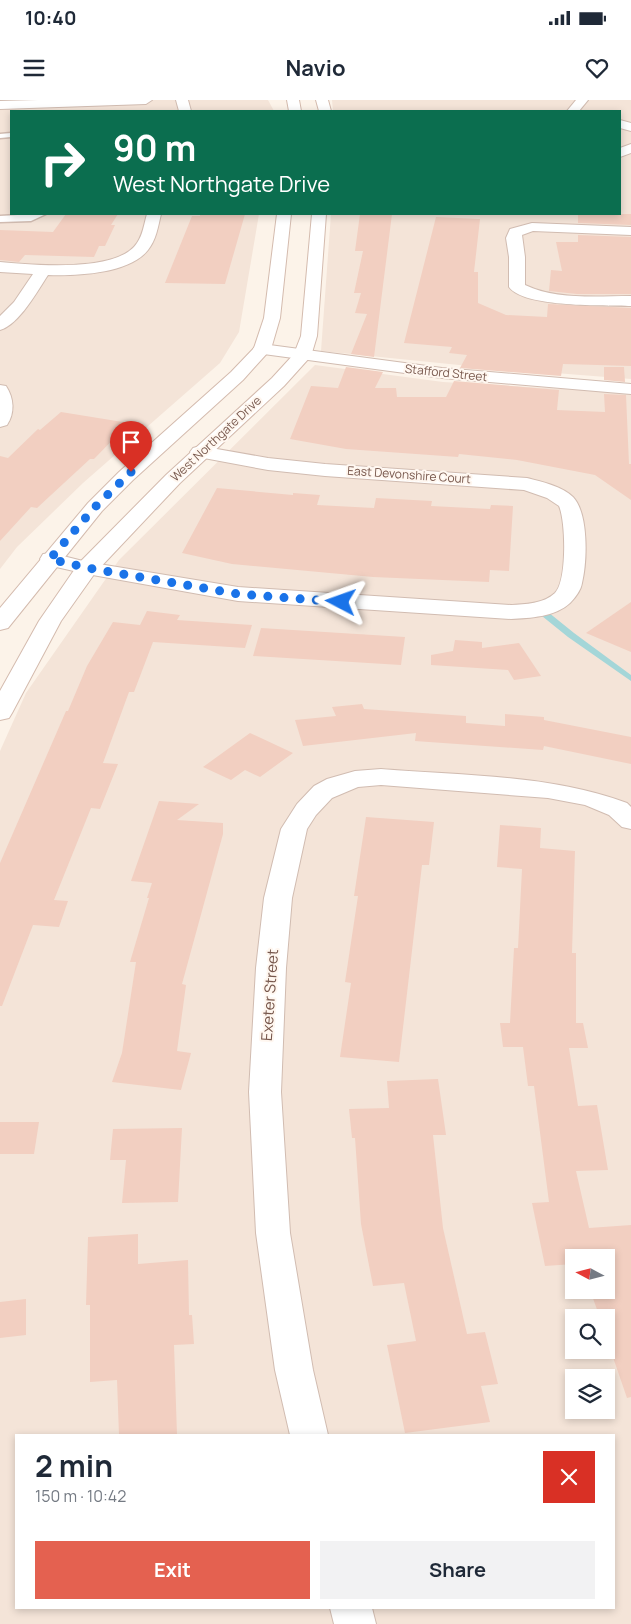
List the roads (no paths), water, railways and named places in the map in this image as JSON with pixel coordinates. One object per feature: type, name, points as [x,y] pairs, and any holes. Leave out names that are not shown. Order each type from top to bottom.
[{"type":"street","points":[[0,105],[146,100]]},
{"type":"street","points":[[574,110],[582,100]]},
{"type":"street","points":[[0,267],[43,271],[83,269],[106,265],[128,258],[140,250],[144,244],[154,215]]},
{"type":"street","points":[[0,623],[50,559],[95,507],[126,476],[237,376],[262,349],[272,318],[284,215]]},
{"type":"street","name":"West Northgate Drive","points":[[0,713],[50,621],[88,568],[139,513],[200,452],[278,382],[302,356],[309,336],[319,215]]},
{"type":"street","points":[[631,230],[532,227],[515,232],[513,238],[517,256],[517,286],[525,293],[549,297],[631,301]]},
{"type":"street","points":[[2,322],[20,305],[43,271]]},
{"type":"street","name":"Stafford Street","points":[[262,349],[302,356],[442,373],[631,389]]},
{"type":"street","points":[[0,390],[3,402],[2,418],[0,421]]},
{"type":"street","name":"East Devonshire Court","points":[[88,568],[238,594],[512,612],[531,612],[545,608],[567,595],[571,585],[574,548],[573,516],[569,505],[560,497],[527,484],[316,469],[268,464],[200,452]]},
{"type":"street","points":[[50,559],[88,568]]},
{"type":"street","name":"Exeter Street","points":[[309,1434],[294,1370],[273,1232],[265,1092],[271,968],[278,898],[294,829],[306,810],[323,792],[355,779],[381,778],[548,790],[592,799],[618,809],[631,821]]},
{"type":"street","points":[[351,1609],[355,1624]]},
{"type":"lane","points":[[0,219],[31,218],[39,215]]},
{"type":"waterway","points":[[540,610],[631,679]]}]
